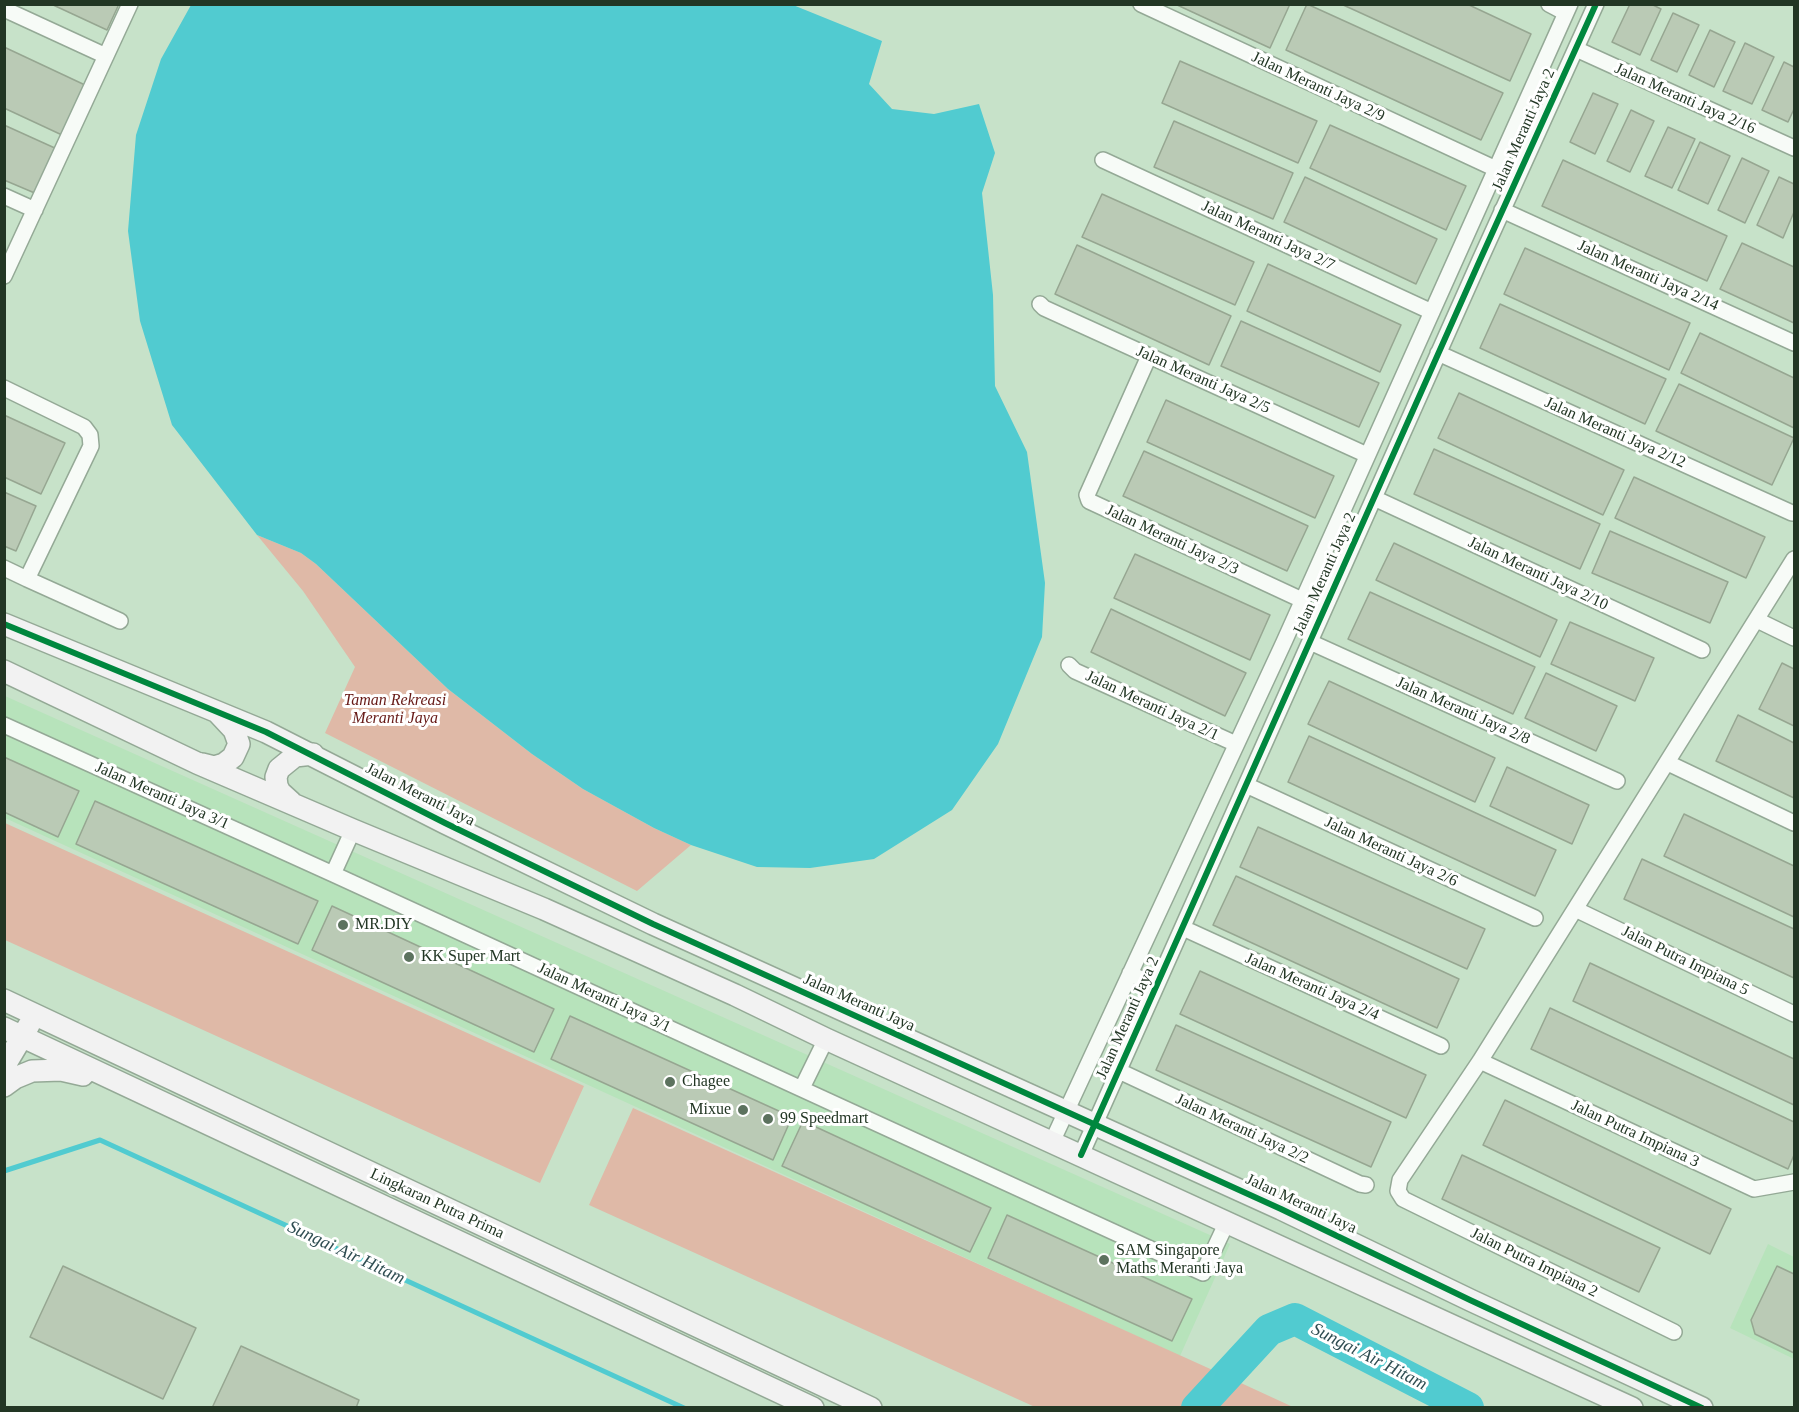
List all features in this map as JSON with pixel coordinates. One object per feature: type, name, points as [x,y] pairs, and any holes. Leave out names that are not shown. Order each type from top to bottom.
[{"type":"street","points":[[4,276],[130,4]]},
{"type":"street","name":"Jalan Meranti Jaya 2/9","points":[[1141,4],[1496,169]]},
{"type":"street","points":[[1549,4],[1568,9]]},
{"type":"street","name":"Jalan Meranti Jaya 2","points":[[1082,1155],[1438,353],[1596,4]]},
{"type":"street","points":[[4,9],[106,56]]},
{"type":"street","name":"Jalan Meranti Jaya 2","points":[[1052,1142],[1257,699],[1568,9]]},
{"type":"street","name":"Jalan Meranti Jaya 2/16","points":[[1576,49],[1794,148]]},
{"type":"street","name":"Jalan Meranti Jaya 2/7","points":[[1103,160],[1432,312]]},
{"type":"street","points":[[4,196],[35,210]]},
{"type":"street","name":"Jalan Meranti Jaya 2/14","points":[[1502,210],[1794,343]]},
{"type":"street","name":"Jalan Meranti Jaya 2/5","points":[[1040,304],[1044,308],[1367,455]]},
{"type":"street","name":"Jalan Meranti Jaya 2/12","points":[[1438,353],[1792,513]]},
{"type":"street","name":"Jalan Meranti Jaya 2/3","points":[[1149,356],[1087,495],[1089,501],[1302,600]]},
{"type":"street","points":[[4,388],[84,427],[90,435],[91,446],[27,579]]},
{"type":"street","points":[[1384,417],[1406,426]]},
{"type":"street","name":"Jalan Meranti Jaya 2/10","points":[[1374,498],[1702,651]]},
{"type":"street","points":[[1480,1061],[1794,559]]},
{"type":"street","points":[[4,568],[120,621]]},
{"type":"street","points":[[1757,620],[1794,638]]},
{"type":"street","name":"Jalan Meranti Jaya","points":[[4,624],[214,710],[313,754],[445,823],[653,924],[1281,1209],[1677,1402],[1702,1407]]},
{"type":"street","name":"Jalan Meranti Jaya 2/8","points":[[1310,642],[1617,781]]},
{"type":"street","name":"Jalan Meranti Jaya 2/1","points":[[1069,665],[1075,671],[1236,744]]},
{"type":"street","points":[[4,671],[197,763],[544,909],[735,995],[826,1039],[1632,1407]]},
{"type":"street","points":[[1257,699],[1280,710]]},
{"type":"street","points":[[197,763],[214,767],[225,764],[233,757],[239,744],[234,730],[214,710]]},
{"type":"street","name":"Jalan Meranti Jaya 3/1","points":[[4,725],[1203,1273],[1227,1222]]},
{"type":"street","points":[[294,804],[280,792],[276,777],[279,769],[295,756],[313,754]]},
{"type":"street","points":[[1668,763],[1794,823]]},
{"type":"street","name":"Jalan Meranti Jaya 2/6","points":[[1246,785],[1535,918]]},
{"type":"street","points":[[333,874],[353,830]]},
{"type":"street","name":"Jalan Putra Impiana 5","points":[[1575,909],[1794,1014]]},
{"type":"street","name":"Jalan Meranti Jaya 2/4","points":[[1182,928],[1441,1046]]},
{"type":"street","points":[[1130,973],[1156,987]]},
{"type":"street","name":"Lingkaran Putra Prima","points":[[6,1003],[35,1014],[870,1407]]},
{"type":"street","points":[[4,1067],[13,1033],[35,1014]]},
{"type":"street","name":"Lingkaran Putra Prima","points":[[13,1033],[813,1407]]},
{"type":"street","points":[[802,1089],[826,1039]]},
{"type":"street","name":"Jalan Putra Impiana 3","points":[[1480,1061],[1754,1189],[1794,1182]]},
{"type":"street","name":"Jalan Putra Impiana 2","points":[[1480,1061],[1400,1180],[1398,1191],[1403,1199],[1674,1332]]},
{"type":"street","points":[[4,1086],[15,1078],[32,1071],[61,1070],[124,1085]]},
{"type":"street","name":"Jalan Meranti Jaya 2/2","points":[[1119,1071],[1366,1185]]},
{"type":"shaded area","points":[[5,696],[1230,1244],[1180,1356],[5,818]]},
{"type":"shaded area","points":[[1768,1244],[1794,1257],[1794,1359],[1730,1328]]},
{"type":"green space","name":"Taman Rekreasi Meranti Jaya","points":[[257,535],[301,553],[316,564],[448,689],[532,754],[583,789],[654,828],[691,845],[637,891],[325,733],[355,667],[303,591]]},
{"type":"green space","points":[[5,823],[584,1086],[540,1183],[5,940]]},
{"type":"green space","points":[[633,1108],[1293,1407],[1035,1407],[589,1205]]},
{"type":"water","points":[[191,5],[793,5],[882,41],[869,84],[892,109],[934,114],[979,104],[995,153],[982,193],[993,295],[995,386],[1027,452],[1045,583],[1042,637],[998,744],[952,810],[874,859],[810,868],[757,867],[691,845],[654,828],[583,789],[532,754],[448,689],[316,564],[301,553],[257,535],[172,425],[140,321],[128,231],[136,135],[161,59]]},
{"type":"building","points":[[51,4],[119,4],[107,30]]},
{"type":"building","points":[[1175,4],[1290,4],[1270,48]]},
{"type":"building","points":[[1307,4],[1503,93],[1481,140],[1286,50]]},
{"type":"building","points":[[1341,4],[1467,4],[1531,34],[1510,81]]},
{"type":"building","points":[[1630,4],[1651,4],[1661,9],[1640,55],[1612,42]]},
{"type":"building","points":[[1673,13],[1699,25],[1677,72],[1651,60]]},
{"type":"building","points":[[1710,30],[1735,42],[1714,87],[1689,75]]},
{"type":"building","points":[[1745,43],[1774,57],[1752,104],[1723,91]]},
{"type":"building","points":[[4,47],[85,85],[62,135],[4,108]]},
{"type":"building","points":[[1180,61],[1317,121],[1298,163],[1162,103]]},
{"type":"building","points":[[1784,62],[1794,67],[1794,109],[1788,122],[1762,110]]},
{"type":"building","points":[[1593,93],[1618,104],[1595,154],[1570,142]]},
{"type":"building","points":[[1631,110],[1654,121],[1630,172],[1607,161]]},
{"type":"building","points":[[1174,121],[1293,173],[1273,219],[1154,167]]},
{"type":"building","points":[[4,125],[57,149],[37,194],[4,180]]},
{"type":"building","points":[[1330,125],[1466,186],[1446,230],[1310,168]]},
{"type":"building","points":[[1668,127],[1695,139],[1672,188],[1645,176]]},
{"type":"building","points":[[1700,142],[1730,156],[1708,204],[1678,190]]},
{"type":"building","points":[[1742,158],[1769,171],[1745,223],[1718,210]]},
{"type":"building","points":[[1563,160],[1727,236],[1707,281],[1542,206]]},
{"type":"building","points":[[1305,177],[1437,239],[1416,284],[1284,222]]},
{"type":"building","points":[[1779,177],[1794,184],[1794,212],[1783,238],[1757,225]]},
{"type":"building","points":[[1102,194],[1254,262],[1235,305],[1082,237]]},
{"type":"building","points":[[1742,243],[1794,267],[1794,323],[1720,289]]},
{"type":"building","points":[[1077,245],[1231,316],[1209,365],[1055,294]]},
{"type":"building","points":[[1525,248],[1690,323],[1669,370],[1504,294]]},
{"type":"building","points":[[1268,264],[1401,325],[1380,372],[1247,311]]},
{"type":"building","points":[[1500,304],[1666,379],[1645,424],[1480,348]]},
{"type":"building","points":[[1241,321],[1379,383],[1359,427],[1221,366]]},
{"type":"building","points":[[1700,333],[1794,378],[1794,428],[1681,373]]},
{"type":"building","points":[[1679,384],[1794,438],[1772,485],[1656,431]]},
{"type":"building","points":[[1459,393],[1624,470],[1603,515],[1438,438]]},
{"type":"building","points":[[1166,400],[1334,476],[1315,518],[1147,442]]},
{"type":"building","points":[[4,415],[65,443],[41,494],[4,477]]},
{"type":"building","points":[[1434,449],[1600,524],[1580,569],[1414,494]]},
{"type":"building","points":[[1144,451],[1308,526],[1287,571],[1123,496]]},
{"type":"building","points":[[1634,477],[1765,537],[1746,578],[1615,518]]},
{"type":"building","points":[[4,492],[36,506],[16,551],[4,546]]},
{"type":"building","points":[[1610,531],[1728,582],[1710,623],[1592,573]]},
{"type":"building","points":[[1394,543],[1557,620],[1540,657],[1376,580]]},
{"type":"building","points":[[1135,554],[1270,615],[1250,660],[1114,598]]},
{"type":"building","points":[[1370,592],[1535,667],[1513,714],[1348,639]]},
{"type":"building","points":[[1111,609],[1246,673],[1225,716],[1091,652]]},
{"type":"building","points":[[1570,622],[1654,658],[1635,701],[1551,664]]},
{"type":"building","points":[[1782,663],[1794,669],[1794,726],[1759,709]]},
{"type":"building","points":[[1546,673],[1617,706],[1596,751],[1525,718]]},
{"type":"building","points":[[1329,681],[1495,758],[1475,802],[1308,724]]},
{"type":"building","points":[[1738,715],[1794,743],[1794,798],[1716,761]]},
{"type":"building","points":[[1309,736],[1556,850],[1535,896],[1288,782]]},
{"type":"building","points":[[4,757],[79,791],[58,837],[4,812]]},
{"type":"building","points":[[1507,767],[1589,805],[1572,844],[1490,806]]},
{"type":"building","points":[[95,801],[318,901],[298,944],[76,844]]},
{"type":"building","points":[[1684,814],[1794,866],[1794,917],[1664,856]]},
{"type":"building","points":[[1258,827],[1485,929],[1467,969],[1240,867]]},
{"type":"building","points":[[1642,859],[1794,929],[1794,978],[1624,899]]},
{"type":"building","points":[[1236,876],[1459,979],[1437,1028],[1213,925]]},
{"type":"building","points":[[332,906],[554,1009],[534,1052],[312,950]]},
{"type":"building","points":[[1590,963],[1794,1059],[1794,1105],[1573,1001]]},
{"type":"building","points":[[1200,971],[1426,1075],[1406,1118],[1180,1014]]},
{"type":"building","points":[[1550,1008],[1794,1122],[1794,1155],[1788,1169],[1531,1049]]},
{"type":"building","points":[[570,1016],[792,1117],[773,1160],[551,1059]]},
{"type":"building","points":[[1176,1025],[1391,1122],[1371,1167],[1156,1070]]},
{"type":"building","points":[[1505,1100],[1731,1209],[1710,1254],[1483,1145]]},
{"type":"building","points":[[803,1121],[991,1208],[970,1252],[782,1166]]},
{"type":"building","points":[[1462,1155],[1660,1248],[1639,1292],[1442,1199]]},
{"type":"building","points":[[1007,1215],[1192,1299],[1172,1341],[988,1258]]},
{"type":"building","points":[[63,1266],[196,1328],[163,1399],[30,1337]]},
{"type":"building","points":[[1777,1266],[1794,1274],[1794,1353],[1755,1334],[1751,1320]]},
{"type":"building","points":[[241,1346],[359,1400],[356,1408],[212,1408]]},
{"type":"waterway","name":"Sungai Air Hitam","points":[[4,1171],[100,1140],[684,1408]]},
{"type":"waterway","name":"Sungai Air Hitam","points":[[1197,1408],[1269,1330],[1295,1319],[1468,1408]]},
{"type":"cycle path","points":[[1081,1155],[1596,4]]},
{"type":"cycle path","points":[[4,624],[266,732],[445,823],[653,924],[1281,1209],[1702,1408]]},
{"type":"place","name":"MR.DIY","points":[[343,925]]},
{"type":"place","name":"KK Super Mart","points":[[409,957]]},
{"type":"place","name":"Chagee","points":[[670,1082]]},
{"type":"place","name":"Mixue","points":[[743,1110]]},
{"type":"place","name":"99 Speedmart","points":[[768,1119]]},
{"type":"place","name":"SAM Singapore Maths Meranti Jaya","points":[[1104,1260]]}]
